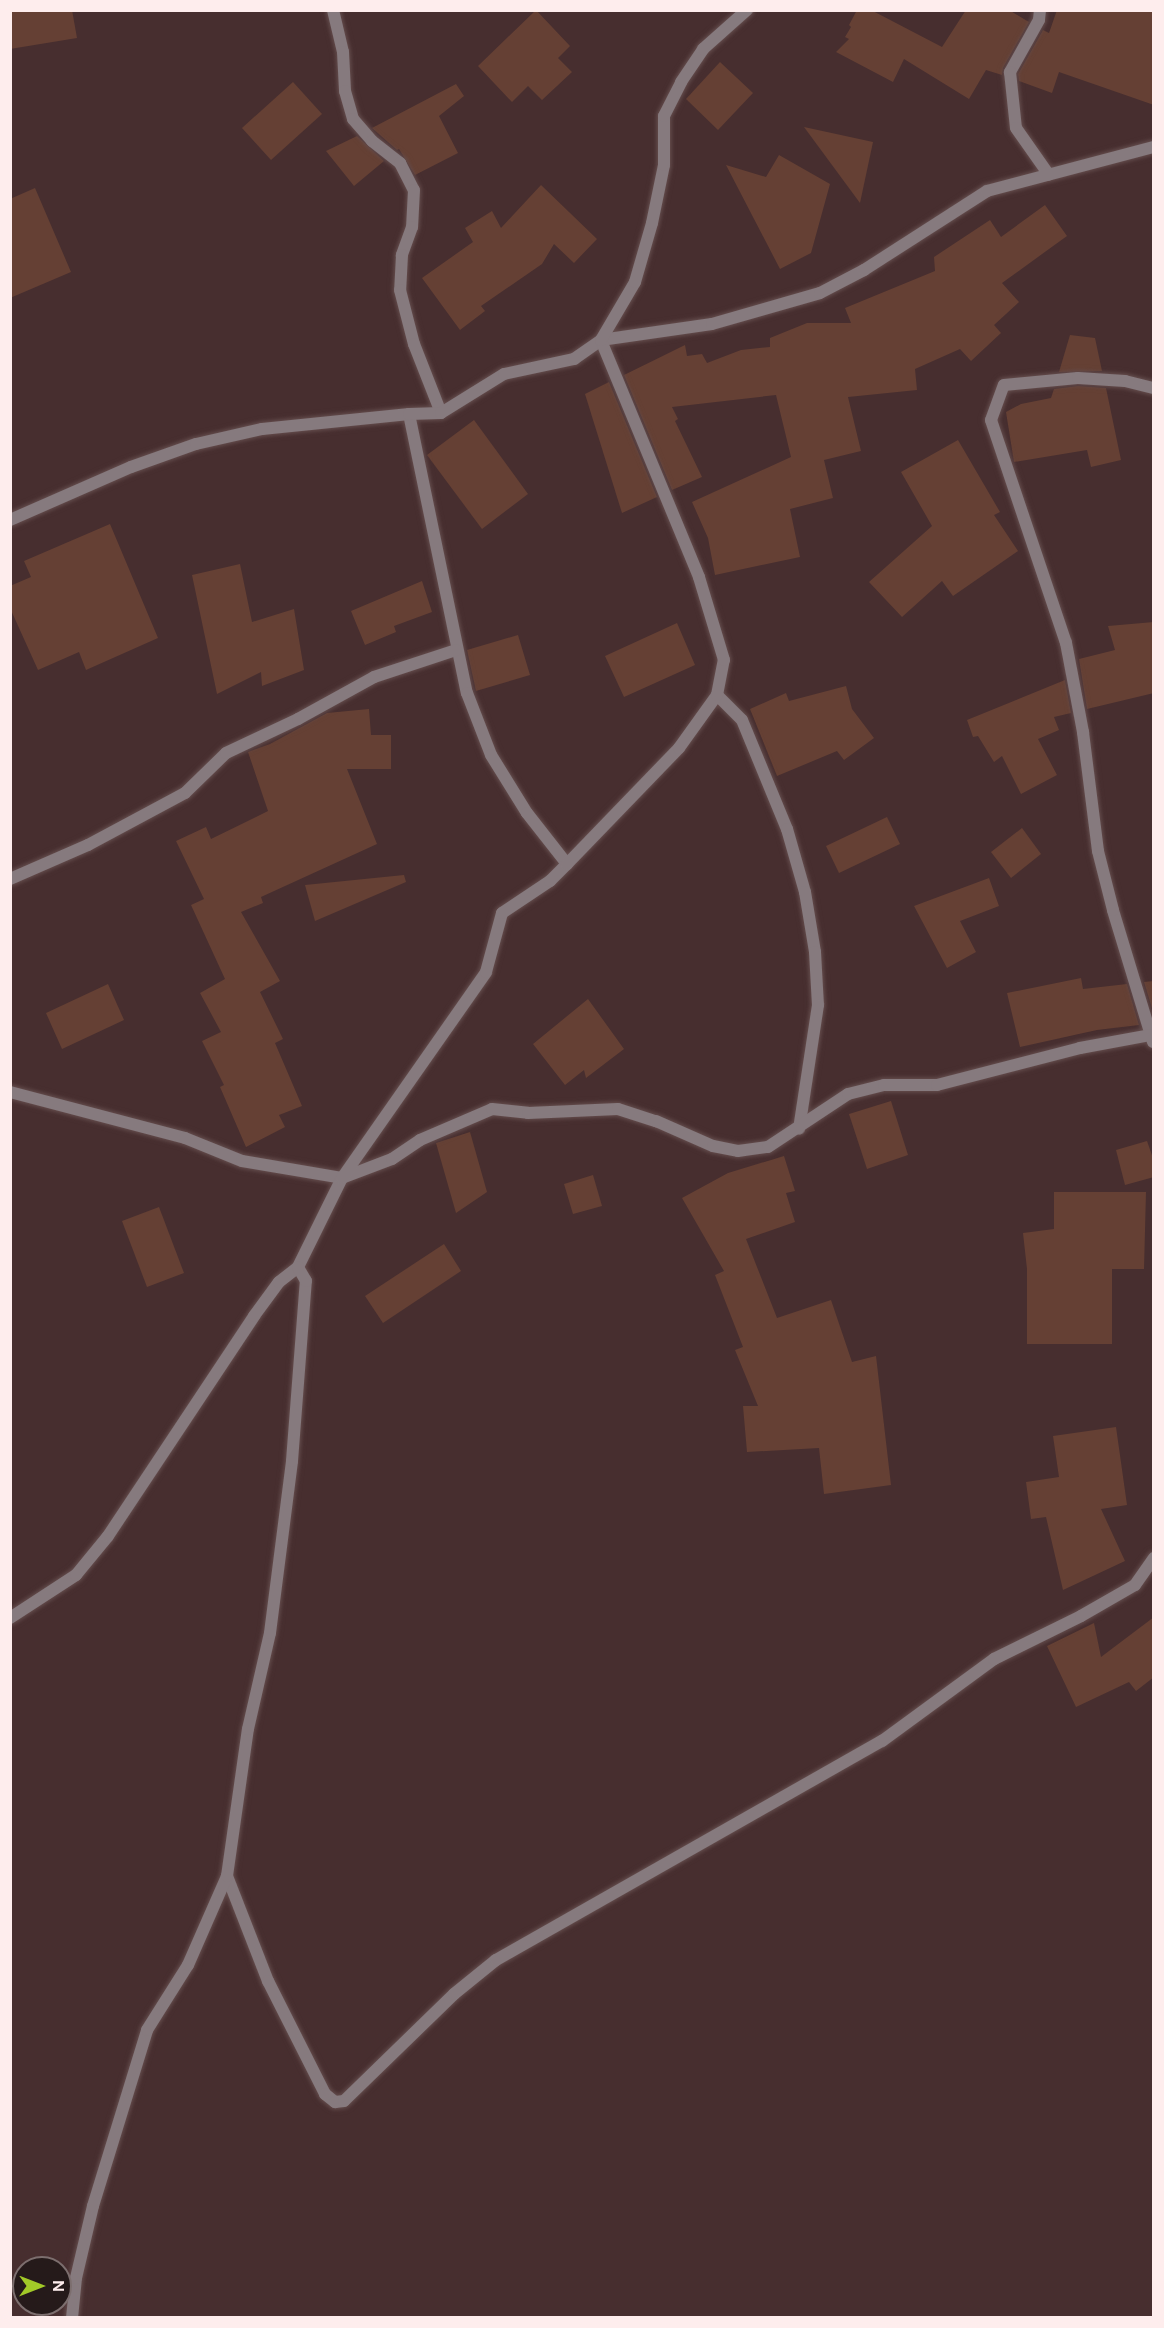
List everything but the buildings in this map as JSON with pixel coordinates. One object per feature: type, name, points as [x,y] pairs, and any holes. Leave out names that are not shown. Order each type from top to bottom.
[{"type":"street","points":[[333,10],[344,52],[345,91],[353,119],[372,141],[400,163],[414,190],[412,227],[402,255],[400,290],[414,344],[441,413]]},
{"type":"street","points":[[10,520],[131,467],[196,444],[262,429],[409,414],[441,413],[504,374],[574,359],[601,340],[635,282],[652,223],[664,165],[664,116],[681,82],[703,49],[747,10]]},
{"type":"street","points":[[1040,10],[1039,20],[1010,72],[1016,128],[1049,175]]},
{"type":"street","points":[[601,340],[712,324],[820,293],[864,270],[987,191],[1154,147]]},
{"type":"street","points":[[10,1618],[76,1575],[108,1536],[254,1316],[279,1282],[298,1267],[342,1178],[486,972],[502,913],[550,881],[567,864],[679,748],[717,695],[724,660],[699,577],[601,340]]},
{"type":"street","points":[[10,1092],[185,1138],[242,1161],[342,1178],[392,1159],[420,1140],[492,1109],[528,1113],[618,1109],[656,1121],[713,1146],[738,1151],[768,1147],[848,1094],[884,1085],[937,1085],[1080,1048],[1152,1039],[1098,851],[1083,732],[1066,643],[991,420],[1004,385],[1078,378],[1125,381],[1154,388]]},
{"type":"street","points":[[409,414],[456,650],[467,693],[491,755],[527,813],[567,864]]},
{"type":"street","points":[[10,879],[88,845],[185,793],[226,753],[298,720],[374,677],[456,650]]},
{"type":"street","points":[[717,695],[742,720],[787,829],[805,892],[815,952],[818,1005],[798,1129]]},
{"type":"street","points":[[72,2318],[76,2278],[93,2206],[147,2030],[188,1965],[228,1876],[248,1729],[270,1633],[292,1461],[306,1281],[298,1267]]},
{"type":"street","points":[[228,1876],[268,1982],[326,2094],[335,2102],[344,2101],[454,1994],[496,1960],[882,1742],[994,1659],[1081,1616],[1135,1585],[1154,1558]]}]
